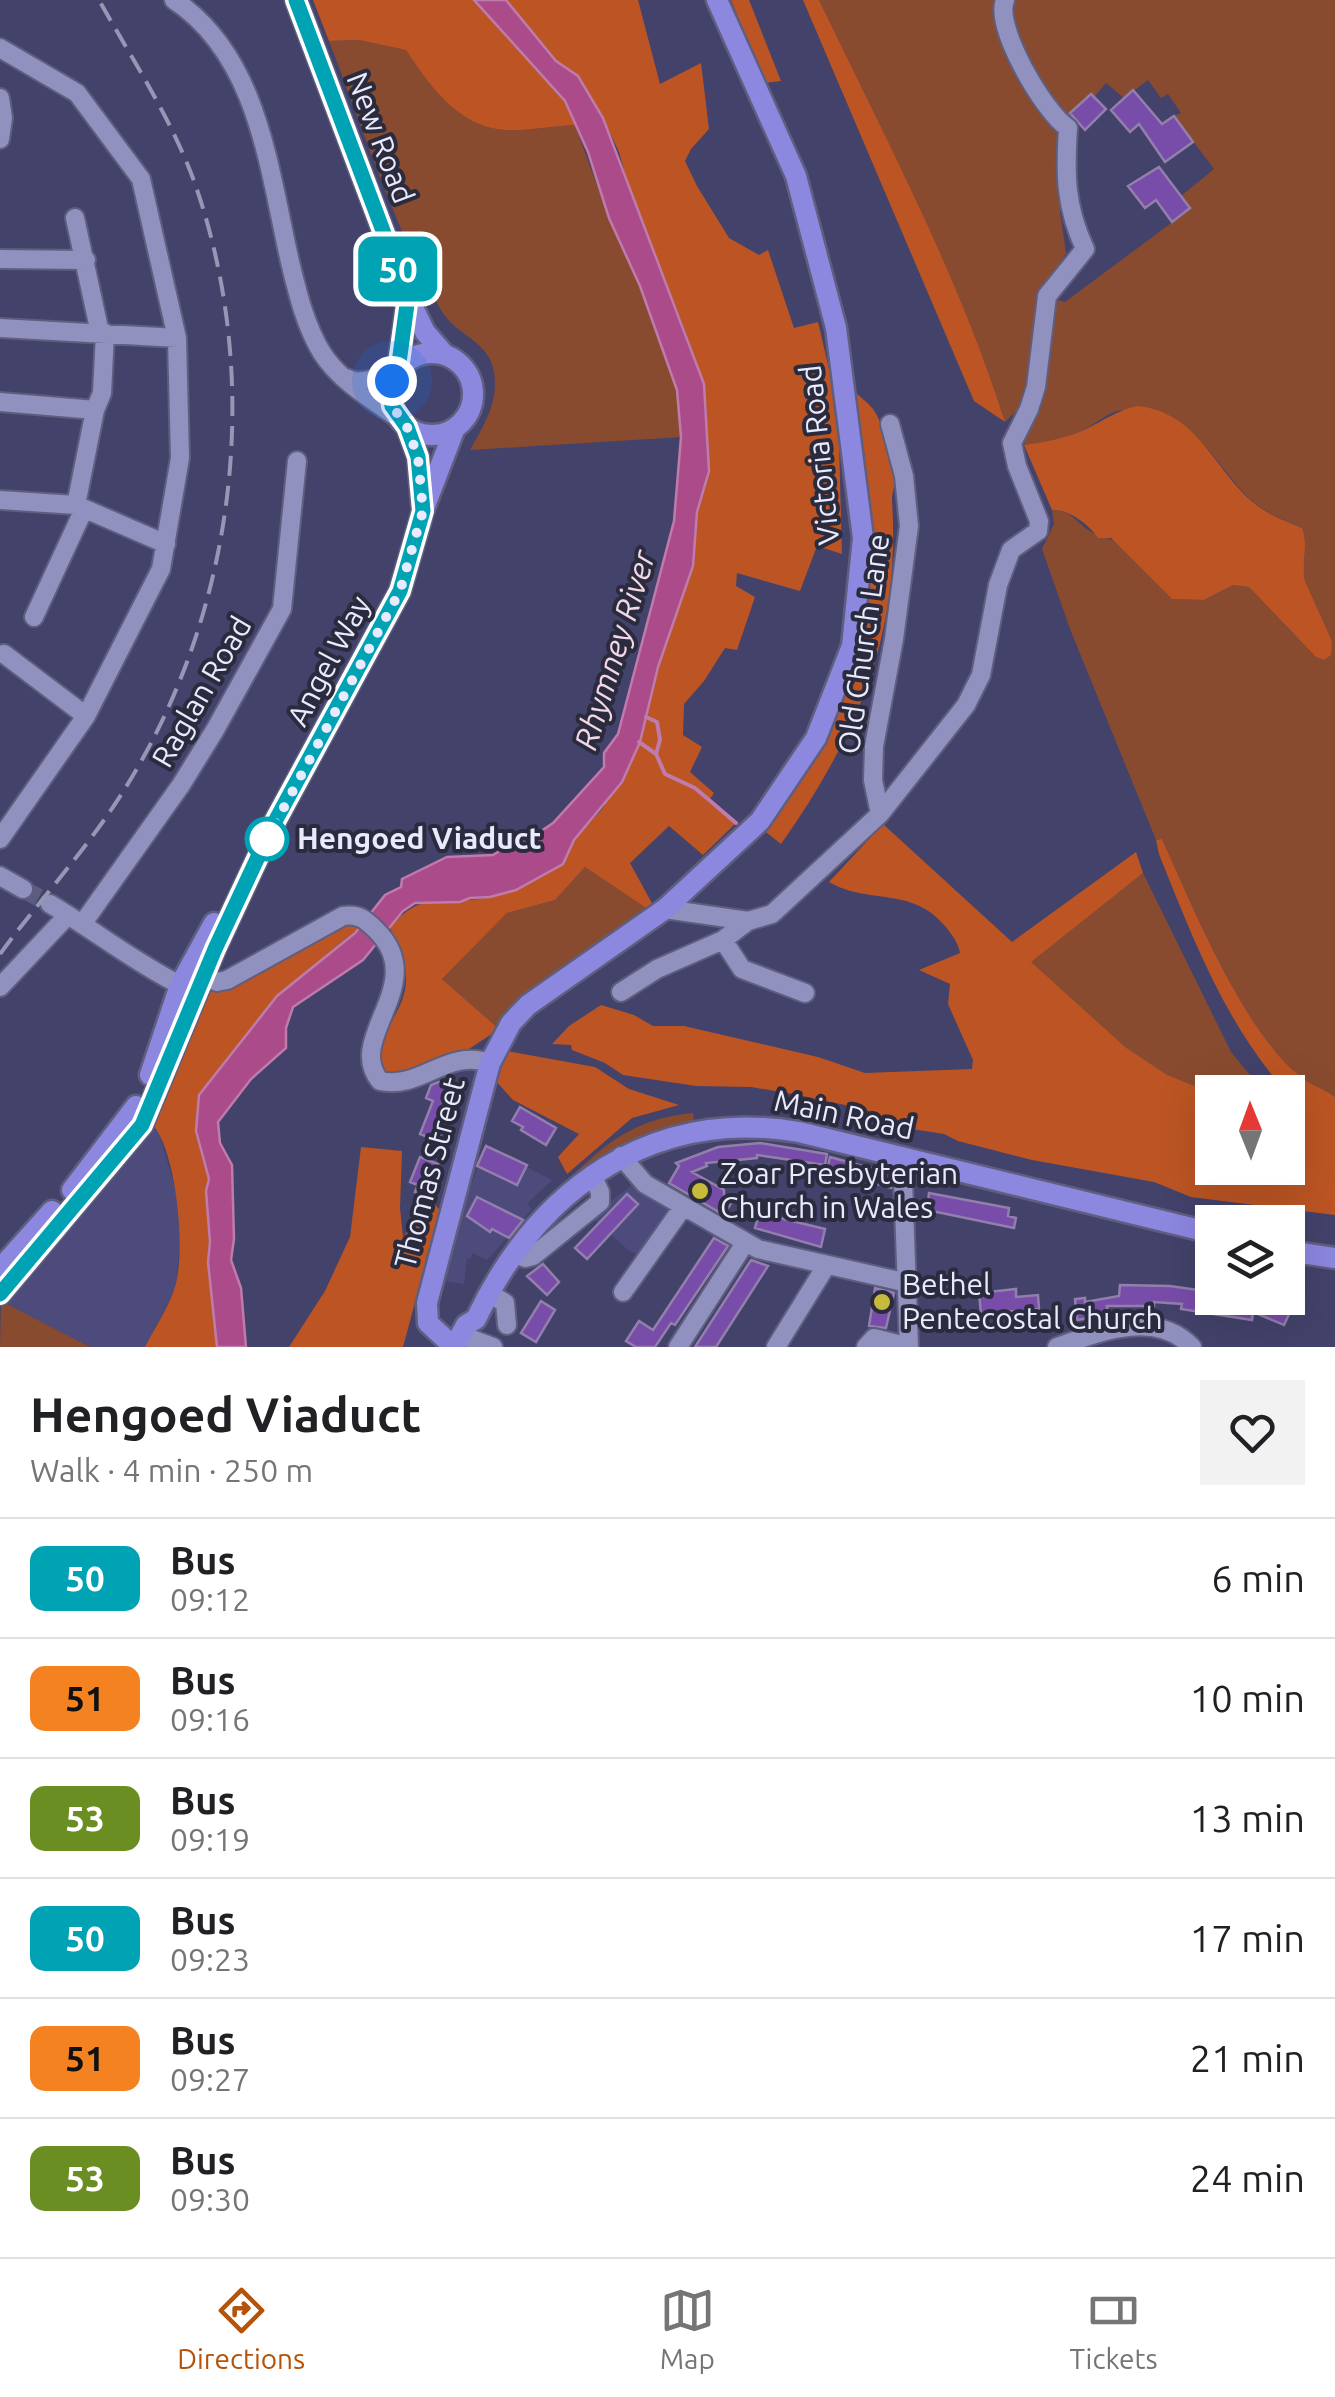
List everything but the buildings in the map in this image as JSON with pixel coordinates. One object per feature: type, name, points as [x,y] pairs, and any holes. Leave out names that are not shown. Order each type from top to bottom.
[{"type":"main road","name":"New Road","points":[[296,0],[408,297],[424,332],[445,354]]},
{"type":"main road","name":"Victoria Road","points":[[511,1022],[528,1005],[665,909],[760,821],[816,738],[852,646],[863,538],[836,328],[796,176],[718,0]]},
{"type":"main road","name":"New Road","points":[[396,373],[408,297]]},
{"type":"main road","points":[[419,354],[445,354],[456,360],[472,382],[471,408],[455,428],[430,435],[402,422],[390,393],[396,373],[419,354]]},
{"type":"main road","name":"Angel Way","points":[[402,422],[418,457],[423,511]]},
{"type":"main road","name":"Angel Way","points":[[270,832],[400,591],[423,511],[455,428]]},
{"type":"main road","points":[[0,1294],[142,1125],[203,976],[270,832]]},
{"type":"main road","points":[[0,1269],[130,1119],[150,1077],[180,985],[270,832]]},
{"type":"main road","name":"Thomas Street","points":[[464,1340],[428,1323],[427,1303],[490,1063],[511,1022]]},
{"type":"main road","name":"Main Road","points":[[464,1340],[517,1252],[541,1222],[592,1175],[622,1156],[664,1138],[694,1131],[773,1128],[1195,1229]]},
{"type":"main road","points":[[1305,1253],[1335,1258]]},
{"type":"street","points":[[174,0],[195,14],[219,40],[244,82],[298,292],[320,350],[342,376],[402,422]]},
{"type":"street","points":[[621,992],[657,969],[723,940],[748,921],[772,914],[880,814],[966,704],[981,675],[998,585],[1011,550],[1038,531],[1039,521],[1017,466],[1012,442],[1030,409],[1036,386],[1047,296],[1085,248],[1074,225],[1064,167],[1068,128],[1037,93],[1004,20],[1005,0]]},
{"type":"street","points":[[0,48],[77,92],[141,180],[177,338],[180,458],[161,569],[86,716],[0,839]]},
{"type":"street","points":[[0,98],[0,139]]},
{"type":"street","points":[[34,617],[80,507],[95,410],[102,393],[103,333],[75,218]]},
{"type":"street","points":[[0,260],[86,260]]},
{"type":"street","points":[[0,328],[177,338]]},
{"type":"street","points":[[342,376],[356,382],[396,373]]},
{"type":"street","points":[[0,402],[95,410]]},
{"type":"street","name":"Old Church Lane","points":[[880,814],[873,780],[874,746],[909,526],[904,476],[890,424]]},
{"type":"street","name":"Raglan Road","points":[[0,987],[76,919],[190,771],[282,609],[297,462]]},
{"type":"street","points":[[0,500],[80,507],[166,544]]},
{"type":"street","points":[[4,654],[86,716]]},
{"type":"street","points":[[0,876],[23,889]]},
{"type":"street","points":[[50,904],[180,985]]},
{"type":"street","points":[[665,909],[748,921]]},
{"type":"street","points":[[203,976],[216,982],[228,980],[343,916],[363,917],[386,939],[396,968],[394,991],[369,1058],[371,1071],[380,1081],[398,1082],[455,1060],[490,1063]]},
{"type":"street","points":[[723,940],[742,969],[805,992]]},
{"type":"street","points":[[622,1156],[638,1179],[745,1243],[770,1253],[908,1282]]},
{"type":"street","points":[[866,1347],[874,1338],[909,1347],[903,1179]]},
{"type":"street","points":[[623,1292],[684,1207]]},
{"type":"street","points":[[678,1347],[745,1243]]},
{"type":"street","points":[[776,1347],[826,1266]]},
{"type":"street","points":[[489,1293],[506,1303],[507,1324]]},
{"type":"street","points":[[1057,1347],[1106,1331],[1145,1326],[1176,1333],[1192,1347]]},
{"type":"shaded area","points":[[313,0],[473,0],[564,101],[575,125],[505,130],[473,121],[446,102],[406,50],[359,40],[329,41]]},
{"type":"shaded area","points":[[474,0],[506,0],[556,61],[578,76],[603,118],[704,384],[709,471],[697,512],[693,566],[658,667],[640,742],[622,782],[574,840],[563,864],[516,890],[460,902],[415,903],[403,911],[363,960],[293,1007],[286,1028],[286,1048],[251,1079],[218,1122],[220,1143],[232,1165],[231,1260],[241,1288],[246,1347],[217,1347],[208,1262],[209,1179],[196,1131],[199,1095],[277,996],[355,933],[385,895],[401,887],[402,879],[447,857],[493,855],[516,840],[525,842],[553,823],[604,767],[604,753],[618,734],[674,521],[681,437],[677,390],[640,286],[609,218],[588,152],[565,101]]},
{"type":"shaded area","points":[[506,0],[638,0],[660,84],[701,63],[709,129],[685,161],[729,238],[759,255],[768,250],[794,328],[818,322],[838,407],[842,554],[817,546],[800,591],[737,573],[736,586],[755,597],[737,650],[725,648],[684,704],[683,735],[702,747],[690,772],[714,793],[708,802],[736,823],[703,855],[669,826],[630,863],[654,907],[649,910],[585,867],[555,900],[507,913],[442,979],[499,1029],[463,1053],[397,1077],[386,1075],[381,1049],[406,980],[403,960],[390,928],[414,907],[436,901],[490,897],[563,864],[574,840],[603,808],[640,742],[658,667],[693,566],[697,512],[709,471],[703,384],[635,209],[619,152],[578,76],[556,61]]},
{"type":"shaded area","points":[[731,0],[749,0],[781,81],[765,83]]},
{"type":"shaded area","points":[[803,0],[819,0],[895,156],[966,314],[1005,422],[974,401]]},
{"type":"shaded area","points":[[819,0],[997,0],[995,27],[1018,71],[1061,131],[1060,212],[1066,253],[1053,277],[1024,403],[1005,422],[943,261]]},
{"type":"shaded area","points":[[1012,0],[1335,0],[1335,1097],[1305,1081],[1305,1075],[1298,1075],[1281,1059],[1222,968],[1162,839],[1156,840],[1070,629],[1042,549],[1054,524],[1052,510],[1064,512],[1091,532],[1119,544],[1172,599],[1204,600],[1233,585],[1249,587],[1316,657],[1324,660],[1332,641],[1305,581],[1302,528],[1255,503],[1183,426],[1148,411],[1119,411],[1069,436],[1024,445],[1058,300],[1065,302],[1190,209],[1181,196],[1214,169],[1174,116],[1181,113],[1168,94],[1161,98],[1148,80],[1124,98],[1106,83],[1065,123],[1043,93],[1008,18]]},
{"type":"shaded area","points":[[359,40],[406,50],[446,102],[488,127],[522,130],[575,125],[668,363],[677,390],[681,437],[470,450],[492,403],[494,372],[486,352],[441,310],[394,213],[329,41]]},
{"type":"shaded area","points":[[853,390],[878,417],[894,472],[889,596],[881,640],[852,723],[832,764],[781,844],[762,829],[853,671],[871,539]]},
{"type":"shaded area","points":[[1138,406],[1176,419],[1204,444],[1254,503],[1302,528],[1305,581],[1332,641],[1331,655],[1324,660],[1316,657],[1249,587],[1233,585],[1204,600],[1172,599],[1111,538],[1098,538],[1079,519],[1052,510],[1024,445],[1071,435]]},
{"type":"shaded area","points":[[883,824],[1012,942],[1136,852],[1143,873],[1031,962],[1125,1047],[1167,1075],[1195,1086],[1195,1185],[1305,1185],[1305,1080],[1335,1097],[1335,1215],[1305,1211],[1305,1205],[1255,1205],[1191,1197],[1154,1182],[1032,1160],[944,1134],[912,1129],[864,1109],[793,1094],[623,1075],[572,1050],[571,1045],[552,1044],[569,1026],[601,1005],[634,1015],[653,1026],[684,1026],[818,1057],[865,1073],[972,1069],[973,1060],[948,1004],[950,984],[919,970],[960,953],[950,932],[918,905],[859,893],[829,882]]},
{"type":"shaded area","points":[[1162,839],[1204,932],[1241,1001],[1281,1058],[1299,1075],[1272,1075],[1239,1028],[1183,914],[1156,840]]},
{"type":"shaded area","points":[[585,867],[649,910],[499,1029],[442,979],[507,913],[555,900]]},
{"type":"shaded area","points":[[1143,873],[1231,1052],[1250,1075],[1195,1075],[1195,1088],[1162,1073],[1114,1038],[1030,962]]},
{"type":"shaded area","points":[[342,925],[360,927],[277,996],[199,1095],[196,1131],[209,1179],[208,1262],[217,1347],[145,1347],[174,1290],[180,1252],[173,1177],[167,1154],[150,1121],[177,1068],[201,994],[246,982]]},
{"type":"shaded area","points":[[506,1051],[595,1067],[629,1089],[679,1105],[632,1118],[567,1174],[558,1157],[579,1134],[513,1100],[495,1080]]},
{"type":"shaded area","points":[[693,1113],[694,1123],[627,1144],[578,1175],[539,1209],[607,1145],[644,1124]]},
{"type":"shaded area","points":[[150,1121],[158,1129],[176,1191],[181,1230],[176,1288],[145,1347],[90,1347],[1,1301]]},
{"type":"shaded area","points":[[486,1146],[552,1180],[527,1204],[532,1209],[487,1260],[473,1253],[467,1258],[464,1284],[444,1281],[468,1193]]},
{"type":"shaded area","points":[[361,1147],[402,1151],[403,1237],[431,1201],[440,1210],[403,1347],[289,1347],[325,1291],[350,1237]]},
{"type":"shaded area","points":[[632,1185],[677,1210],[643,1257],[628,1250],[591,1216]]},
{"type":"shaded area","points":[[1,1301],[90,1347],[0,1347]]},
{"type":"waterway","points":[[646,717],[657,722],[660,740],[656,754]]},
{"type":"waterway","points":[[639,742],[656,754],[665,774],[695,788],[736,823]]},
{"type":"tunnel","points":[[23,889],[50,904]]},
{"type":"railway","points":[[0,954],[98,829],[153,739],[186,664],[211,586],[226,505],[232,423],[229,341],[216,260],[185,158],[99,0]]},
{"type":"bus line","name":"50","points":[[0,1294],[142,1125],[215,949],[272,827],[400,591],[423,511],[418,457],[407,427],[392,406],[390,393],[398,370],[408,297],[296,0]]},
{"type":"place","name":"Hengoed Viaduct","points":[[267,839]]},
{"type":"place","name":"Zoar Presbyterian Church in Wales","points":[[700,1191]]},
{"type":"place","name":"Bethel Pentecostal Church","points":[[882,1302]]},
{"type":"route","points":[[267,839],[400,591],[423,511],[418,457],[407,427],[392,406],[392,381]]},
{"type":"water label","name":"Rhymney River","points":[[615,650]]}]
